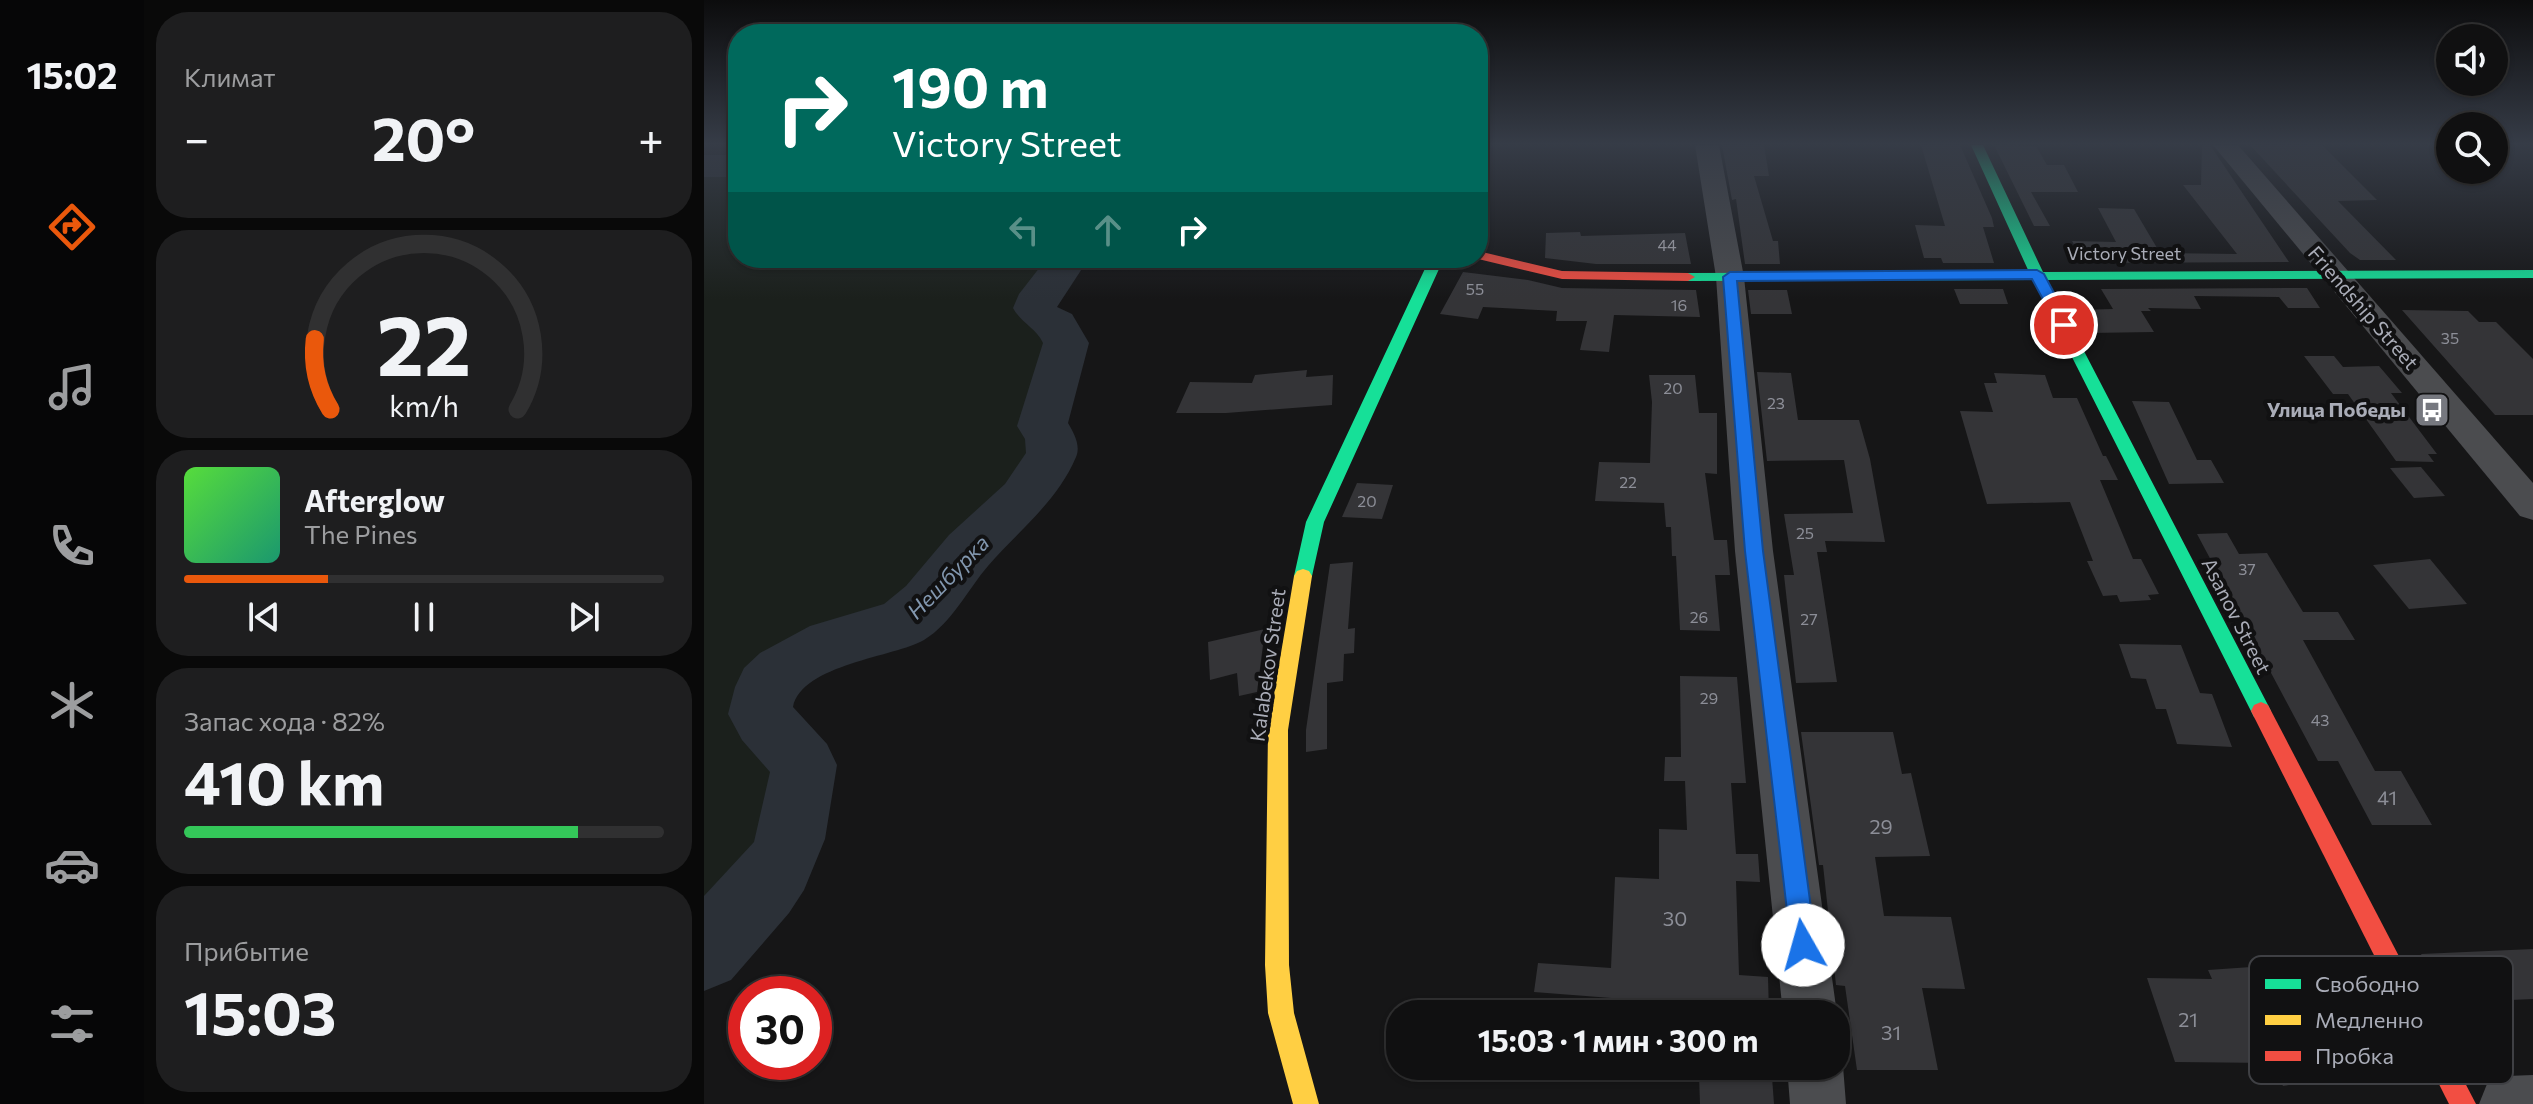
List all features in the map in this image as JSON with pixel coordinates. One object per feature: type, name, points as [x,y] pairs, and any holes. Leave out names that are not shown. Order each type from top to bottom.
[{"type":"street","points":[[1716,197],[1730,277],[1754,551],[1808,1000]]},
{"type":"street","name":"Asanov Street","points":[[2001,197],[2037,274],[2387,956]]},
{"type":"street","name":"Friendship Street","points":[[2268,197],[2533,507]]},
{"type":"street","name":"Victory Street","points":[[1488,257],[1562,275],[2533,274]]},
{"type":"street","name":"Kalabekov Street","points":[[1306,1104],[1281,1013],[1277,965],[1278,730],[1305,561],[1315,522],[1432,268]]},
{"type":"street","points":[[1816,1080],[1818,1104]]},
{"type":"street","name":"Asanov Street","points":[[2453,1084],[2463,1104]]},
{"type":"street","points":[[2507,1104],[2533,1103]]},
{"type":"shaded area","points":[[704,197],[728,197],[728,268],[1064,268],[1041,294],[1035,308],[1039,315],[1056,324],[1066,343],[1042,426],[1050,435],[1052,454],[1024,498],[969,550],[927,602],[903,623],[831,643],[782,671],[766,687],[760,714],[804,765],[794,824],[785,853],[771,878],[704,953]]},
{"type":"building","points":[[1731,197],[1760,197],[1773,241],[1778,241],[1780,264],[1745,264],[1736,199],[1732,200]]},
{"type":"building","points":[[1936,197],[1983,197],[1994,227],[1983,227],[1994,263],[1943,263],[1941,258],[1924,258],[1915,225],[1945,226]]},
{"type":"building","points":[[2019,197],[2034,197],[2050,226],[2034,226]]},
{"type":"building","points":[[2192,197],[2245,197],[2289,262],[2085,263],[2072,241],[2116,242],[2098,208],[2134,209],[2160,253],[2237,254]]},
{"type":"building","points":[[2298,197],[2374,197],[2377,200],[2338,201],[2396,260],[2360,260]]},
{"type":"building","points":[[1580,232],[1581,236],[1685,233],[1691,264],[1596,264],[1545,258],[1546,233]]},
{"type":"building","points":[[1463,272],[1528,280],[1562,288],[1696,290],[1700,317],[1614,315],[1609,352],[1580,350],[1587,321],[1556,321],[1557,311],[1483,307],[1478,319],[1440,314]]},
{"type":"building","points":[[2307,288],[2320,308],[2288,308],[2279,297],[2194,296],[2201,309],[2148,308],[2151,311],[2141,311],[2154,332],[2089,333],[2076,310],[2113,309],[2101,289]]},
{"type":"building","points":[[1954,289],[2003,289],[2008,304],[1960,304]]},
{"type":"building","points":[[1748,290],[1787,290],[1792,314],[1751,314]]},
{"type":"building","points":[[2402,310],[2468,311],[2479,322],[2496,322],[2533,359],[2533,415],[2495,415]]},
{"type":"building","points":[[2304,356],[2334,356],[2343,367],[2379,366],[2402,393],[2391,393],[2437,454],[2428,454],[2434,462],[2396,461],[2348,394],[2333,394]]},
{"type":"building","points":[[1307,370],[1306,377],[1333,375],[1332,405],[1226,413],[1176,413],[1190,382],[1252,383],[1255,375]]},
{"type":"building","points":[[1757,372],[1791,373],[1798,420],[1859,420],[1870,459],[1885,542],[1825,541],[1827,552],[1817,552],[1837,682],[1796,683],[1784,575],[1794,575],[1784,514],[1853,513],[1844,460],[1767,461]]},
{"type":"building","points":[[1994,373],[2045,375],[2053,398],[2077,398],[2103,456],[2106,456],[2118,480],[2100,480],[2133,559],[2141,559],[2159,594],[2148,595],[2151,600],[2120,602],[2117,595],[2103,596],[2087,561],[2093,561],[2070,502],[1987,504],[1960,411],[1993,412],[1984,383],[1997,383]]},
{"type":"building","points":[[1649,375],[1695,375],[1699,413],[1717,413],[1717,474],[1705,473],[1714,540],[1727,540],[1730,575],[1715,575],[1720,631],[1680,630],[1676,556],[1672,556],[1671,527],[1666,527],[1664,503],[1595,501],[1599,462],[1650,463],[1652,402]]},
{"type":"building","points":[[2132,401],[2169,402],[2197,460],[2211,460],[2224,483],[2169,484]]},
{"type":"building","points":[[2421,467],[2445,496],[2414,498],[2390,468]]},
{"type":"building","points":[[1357,483],[1393,485],[1382,519],[1342,517]]},
{"type":"building","points":[[2227,533],[2239,554],[2267,553],[2303,612],[2338,612],[2355,640],[2303,640],[2375,771],[2401,771],[2432,825],[2372,825],[2338,761],[2318,761],[2197,534]]},
{"type":"building","points":[[2430,559],[2467,604],[2409,609],[2373,565]]},
{"type":"building","points":[[1353,562],[1348,629],[1355,628],[1354,653],[1344,654],[1343,681],[1327,683],[1327,749],[1306,752],[1306,730],[1330,564]]},
{"type":"building","points":[[1265,629],[1257,692],[1239,696],[1237,673],[1210,680],[1208,642]]},
{"type":"building","points":[[2119,644],[2181,645],[2200,693],[2212,694],[2232,747],[2177,744],[2166,709],[2156,709],[2146,679],[2131,678]]},
{"type":"building","points":[[1680,676],[1737,677],[1746,783],[1731,783],[1736,854],[1758,854],[1760,882],[1736,881],[1739,975],[1768,977],[1769,1000],[1637,1000],[1534,992],[1538,963],[1611,968],[1615,877],[1659,879],[1659,829],[1687,830],[1685,781],[1664,781],[1665,757],[1681,757]]},
{"type":"building","points":[[1801,732],[1893,732],[1902,774],[1911,773],[1930,856],[1875,857],[1884,916],[1951,917],[1965,989],[1922,988],[1938,1070],[1857,1070],[1850,1000],[1847,1000],[1845,986],[1836,985],[1823,865],[1819,865]]},
{"type":"building","points":[[2533,949],[2533,999],[2513,1000],[2513,956],[2421,954]]},
{"type":"building","points":[[2249,967],[2249,1063],[2175,1062],[2147,978],[2212,979],[2208,970]]},
{"type":"building","points":[[1699,1080],[1772,1080],[1774,1104],[1700,1104]]},
{"type":"waterway","name":"Нешбурка","points":[[704,953],[771,878],[785,853],[794,824],[804,765],[760,714],[766,687],[782,671],[831,643],[903,623],[927,602],[969,550],[1024,498],[1052,454],[1050,435],[1042,426],[1066,343],[1056,324],[1039,315],[1035,308],[1041,294],[1064,268]]},
{"type":"traffic: fast","points":[[2001,197],[2037,274],[2261,711]]},
{"type":"traffic: fast","points":[[1303,576],[1315,522],[1432,268]]},
{"type":"traffic: fast","points":[[1688,277],[2533,274]]},
{"type":"traffic: slow","points":[[1303,576],[1278,730],[1277,965],[1281,1013],[1306,1104]]},
{"type":"traffic: jam","points":[[1488,257],[1562,275],[1688,277]]},
{"type":"traffic: jam","points":[[2261,711],[2387,956]]},
{"type":"traffic: jam","points":[[2453,1084],[2463,1104]]},
{"type":"place","name":"Улица Победы","points":[[2432,410]]},
{"type":"route","points":[[1803,945],[1754,551],[1730,277],[2037,274],[2064,325]]}]
